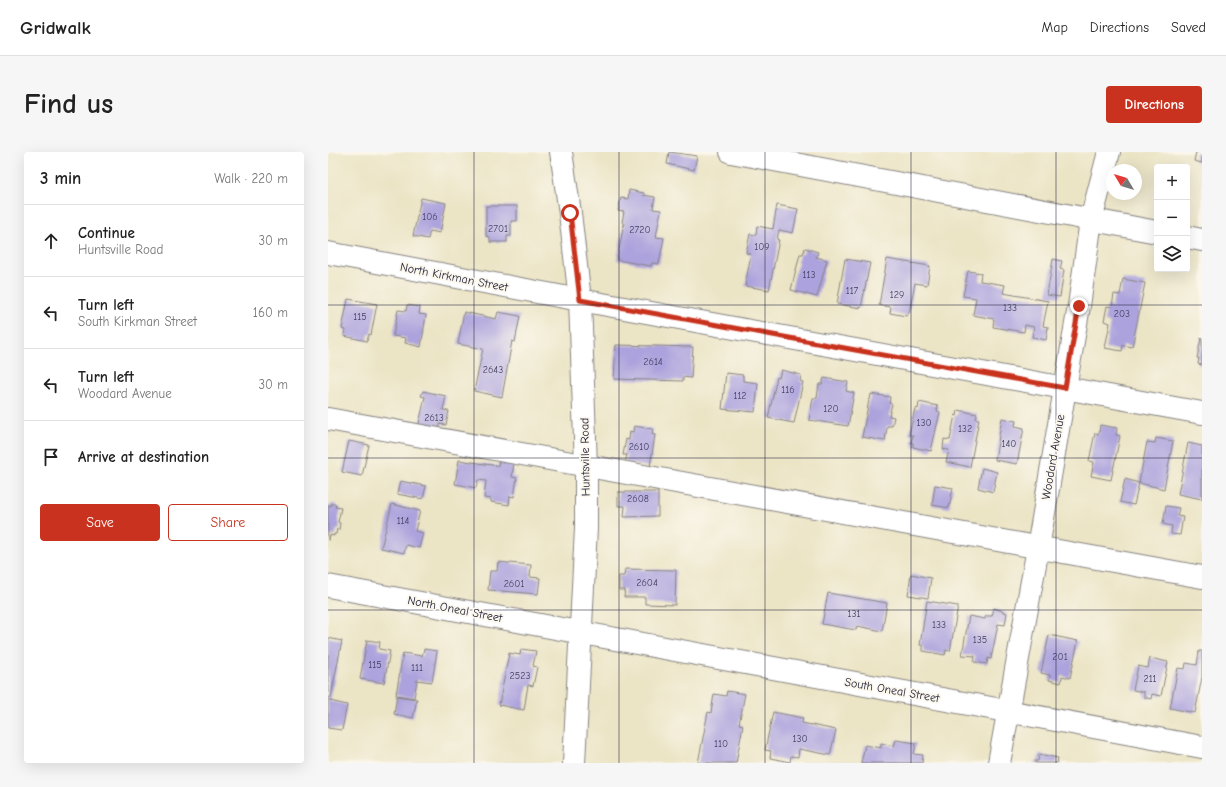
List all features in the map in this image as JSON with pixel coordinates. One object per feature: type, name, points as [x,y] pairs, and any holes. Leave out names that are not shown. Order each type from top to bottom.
[{"type":"street","name":"Huntsville Road","points":[[561,152],[580,300],[586,466],[586,528],[574,763]]},
{"type":"street","points":[[731,152],[1154,231]]},
{"type":"street","name":"Woodard Avenue","points":[[998,763],[1038,548],[1092,220],[1109,152]]},
{"type":"street","points":[[1190,238],[1202,240]]},
{"type":"street","name":"North Kirkman Street","points":[[328,253],[1202,413]]},
{"type":"street","points":[[328,419],[1202,578]]},
{"type":"street","name":"North Oneal Street","points":[[328,586],[581,633]]},
{"type":"street","name":"South Oneal Street","points":[[581,633],[1202,747]]},
{"type":"building","points":[[669,152],[697,156],[694,170],[667,164]]},
{"type":"building","points":[[1196,152],[1202,152],[1202,163],[1194,161]]},
{"type":"building","points":[[629,190],[655,197],[653,209],[661,210],[656,237],[664,238],[659,264],[652,263],[651,266],[617,260],[624,223],[622,222],[624,212],[618,211],[621,198],[628,199]]},
{"type":"building","points":[[421,198],[446,203],[440,233],[430,231],[428,239],[413,236]]},
{"type":"building","points":[[777,205],[798,209],[793,233],[779,230],[777,240],[779,240],[769,290],[745,286],[751,254],[746,253],[750,234],[756,235],[757,226],[773,229]]},
{"type":"building","points":[[486,206],[517,206],[517,221],[511,221],[511,236],[507,236],[507,242],[490,242],[490,237],[486,236]]},
{"type":"building","points":[[805,248],[818,252],[816,257],[827,260],[817,297],[791,290],[800,254],[803,254]]},
{"type":"building","points":[[845,259],[870,263],[861,308],[837,304]]},
{"type":"building","points":[[887,259],[930,266],[927,285],[915,283],[909,313],[906,316],[890,313],[891,307],[879,305]]},
{"type":"building","points":[[1053,259],[1062,261],[1060,269],[1064,270],[1060,297],[1047,295]]},
{"type":"building","points":[[968,271],[981,273],[980,281],[1005,285],[1003,293],[1048,301],[1043,326],[1048,327],[1046,340],[1032,337],[1034,327],[1025,325],[1024,332],[993,327],[994,319],[973,315],[976,298],[963,296]]},
{"type":"building","points":[[1123,279],[1145,283],[1132,347],[1123,345],[1122,351],[1105,348],[1110,323],[1104,321],[1107,306],[1112,307],[1114,294],[1120,295]]},
{"type":"building","points":[[348,299],[377,304],[371,335],[369,334],[367,341],[344,336],[345,330],[342,329]]},
{"type":"building","points":[[407,305],[420,307],[419,314],[426,315],[421,347],[405,343],[406,338],[393,336],[398,310],[406,311]]},
{"type":"building","points":[[464,312],[496,319],[498,312],[520,316],[515,342],[512,341],[502,397],[474,391],[483,349],[458,344]]},
{"type":"building","points":[[1201,338],[1202,365],[1198,364],[1199,358],[1197,358]]},
{"type":"building","points":[[616,345],[693,347],[691,378],[683,377],[683,381],[614,379]]},
{"type":"building","points":[[781,370],[801,375],[800,381],[803,382],[794,423],[768,418],[777,377],[779,378]]},
{"type":"building","points":[[726,373],[743,375],[743,381],[758,383],[755,412],[722,409]]},
{"type":"building","points":[[824,378],[848,382],[846,391],[854,393],[848,426],[809,420],[813,398],[817,398],[819,384],[822,384]]},
{"type":"building","points":[[423,391],[446,396],[443,410],[449,411],[446,425],[440,424],[438,434],[417,433],[425,397],[421,396]]},
{"type":"building","points":[[871,394],[890,397],[889,403],[892,404],[889,416],[894,417],[892,426],[887,426],[885,441],[862,437]]},
{"type":"building","points":[[919,402],[938,406],[937,411],[940,412],[931,451],[913,447],[913,443],[911,443],[913,435],[909,435],[915,408],[918,409]]},
{"type":"building","points":[[958,410],[977,414],[976,419],[979,419],[970,467],[946,462],[949,450],[943,449],[944,439],[950,440],[955,415],[957,416]]},
{"type":"building","points":[[1002,418],[1016,421],[1015,426],[1024,428],[1017,464],[995,460]]},
{"type":"building","points":[[1100,425],[1117,428],[1116,435],[1120,436],[1111,480],[1091,476],[1094,462],[1089,461],[1095,433],[1099,434]]},
{"type":"building","points":[[634,426],[653,429],[652,434],[655,435],[650,467],[625,463],[627,455],[623,455],[626,439],[629,440],[630,431],[633,432]]},
{"type":"building","points":[[1156,438],[1173,441],[1164,489],[1139,483],[1147,442],[1155,443]]},
{"type":"building","points":[[349,441],[369,445],[362,476],[342,472]]},
{"type":"building","points":[[1188,443],[1202,446],[1202,499],[1178,494]]},
{"type":"building","points":[[459,460],[498,466],[499,460],[514,462],[512,477],[517,478],[514,497],[510,496],[509,505],[491,502],[491,499],[484,498],[486,481],[478,480],[476,488],[455,484]]},
{"type":"building","points":[[982,468],[997,472],[993,492],[978,488]]},
{"type":"building","points":[[1125,479],[1139,483],[1134,505],[1120,502]]},
{"type":"building","points":[[400,481],[426,486],[423,499],[397,494]]},
{"type":"building","points":[[935,485],[953,488],[949,508],[932,505]]},
{"type":"building","points":[[618,492],[658,492],[658,516],[624,517],[625,506],[618,506]]},
{"type":"building","points":[[331,504],[336,504],[335,507],[341,508],[338,522],[340,523],[339,530],[337,529],[334,536],[330,535],[328,540],[328,506],[331,506]]},
{"type":"building","points":[[392,504],[420,511],[415,531],[423,533],[419,548],[406,545],[404,553],[381,548]]},
{"type":"building","points":[[1166,506],[1179,508],[1177,516],[1183,517],[1180,535],[1171,534],[1172,526],[1163,524]]},
{"type":"building","points":[[498,562],[531,565],[530,577],[540,578],[538,594],[488,590],[490,571],[497,571]]},
{"type":"building","points":[[625,569],[676,570],[675,605],[645,604],[645,597],[624,597],[625,590],[619,590],[619,576],[624,576]]},
{"type":"building","points":[[911,574],[931,578],[928,598],[908,595]]},
{"type":"building","points":[[828,593],[887,603],[882,631],[857,626],[856,630],[822,624]]},
{"type":"building","points":[[927,601],[958,606],[950,651],[946,650],[945,655],[923,651],[923,646],[920,645]]},
{"type":"building","points":[[994,608],[1007,613],[1005,625],[998,624],[991,659],[988,658],[987,664],[974,662],[975,656],[962,655],[969,616],[985,619],[986,616],[992,616]]},
{"type":"building","points":[[1049,635],[1078,641],[1070,678],[1062,676],[1061,683],[1049,680],[1050,675],[1041,673]]},
{"type":"building","points":[[328,638],[342,641],[330,701],[347,705],[342,730],[328,728]]},
{"type":"building","points":[[367,640],[380,642],[379,649],[390,651],[384,683],[360,679]]},
{"type":"building","points":[[424,649],[437,651],[432,682],[417,680],[414,698],[396,695],[403,653],[422,656]]},
{"type":"building","points":[[521,649],[536,651],[533,666],[537,667],[533,686],[528,685],[524,710],[499,705],[509,653],[520,655]]},
{"type":"building","points":[[1199,651],[1202,651],[1202,677],[1195,713],[1170,708],[1178,668],[1185,669],[1186,663],[1197,665]]},
{"type":"building","points":[[1150,658],[1168,662],[1161,696],[1152,694],[1151,699],[1144,697],[1144,692],[1133,690],[1138,666],[1148,668]]},
{"type":"building","points":[[727,691],[745,694],[739,724],[743,725],[736,763],[698,763],[708,712],[711,713],[714,694],[726,696]]},
{"type":"building","points":[[397,696],[417,699],[413,718],[394,714]]},
{"type":"building","points":[[773,712],[803,718],[802,723],[836,730],[830,755],[799,749],[798,757],[791,756],[790,762],[770,758],[771,751],[765,750]]},
{"type":"building","points":[[896,740],[916,743],[914,754],[923,755],[922,763],[861,763],[865,745],[881,748],[881,743],[894,746]]},
{"type":"building","points":[[1039,754],[1058,758],[1057,763],[1035,763],[1035,761],[1038,761]]},
{"type":"route","points":[[570,213],[580,300],[1065,388],[1079,306]]}]
